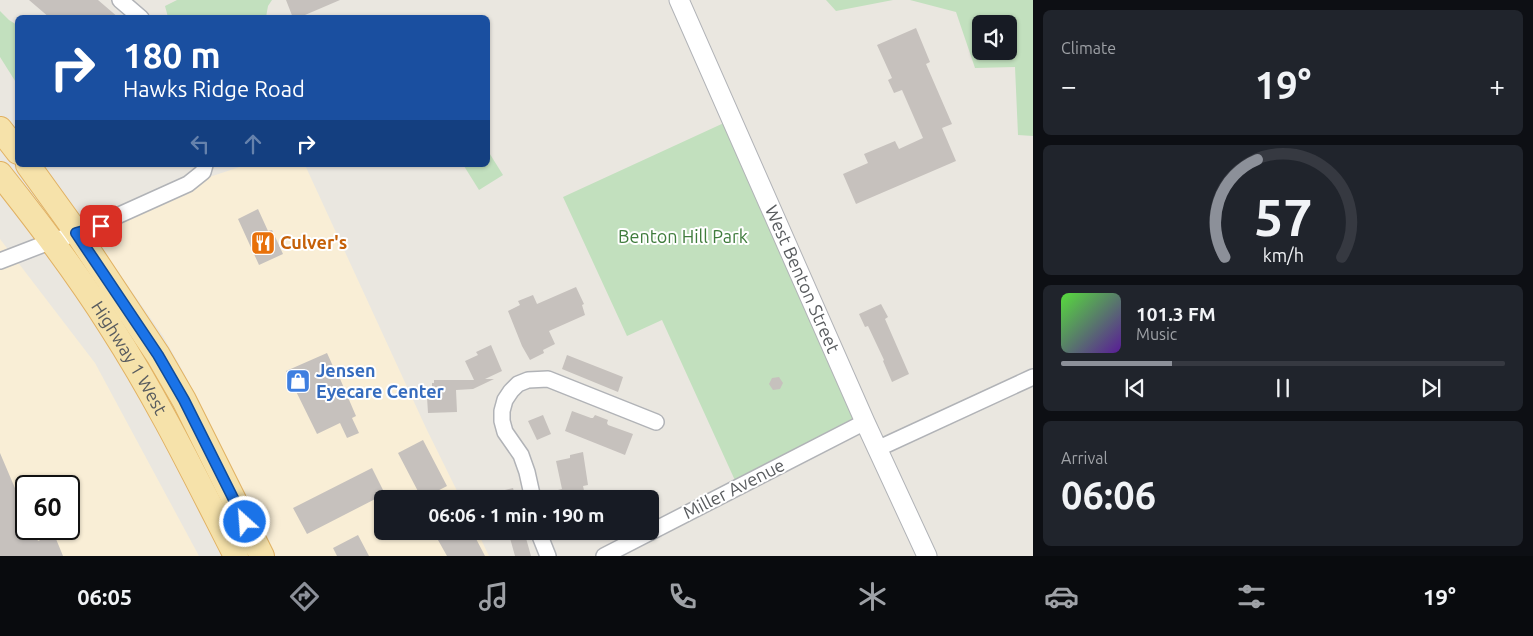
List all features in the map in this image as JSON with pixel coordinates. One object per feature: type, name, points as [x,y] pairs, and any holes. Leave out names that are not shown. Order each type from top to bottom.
[{"type":"main road","points":[[0,129],[15,148]]},
{"type":"main road","name":"Highway 1 West","points":[[29,167],[158,355],[184,400],[262,556]]},
{"type":"main road","name":"Highway 1 West","points":[[0,174],[52,240],[141,376],[236,556]]},
{"type":"street","points":[[120,0],[138,15]]},
{"type":"street","name":"West Benton Street","points":[[679,0],[877,449],[927,556]]},
{"type":"street","points":[[0,261],[52,240],[101,226],[117,216],[188,184],[203,172],[204,167]]},
{"type":"street","points":[[877,449],[1033,377]]},
{"type":"street","points":[[531,490],[521,455],[505,432],[502,421],[505,400],[518,384],[528,380],[548,379],[656,422]]},
{"type":"street","name":"Miller Avenue","points":[[604,556],[865,422]]},
{"type":"street","points":[[542,540],[548,556]]},
{"type":"shaded area","points":[[240,167],[306,167],[457,490],[374,490],[374,540],[481,540],[489,556],[269,556],[184,373],[163,336],[89,230],[188,184]]},
{"type":"shaded area","points":[[0,239],[95,363],[199,556],[0,556]]},
{"type":"green space","points":[[177,0],[272,0],[268,6],[266,15],[167,15],[165,6]]},
{"type":"green space","points":[[826,0],[893,0],[836,11]]},
{"type":"green space","points":[[910,0],[1033,0],[1033,136],[1018,135],[1015,67],[975,68],[972,60],[1017,60],[1017,15],[972,15],[972,59],[956,12]]},
{"type":"green space","points":[[0,11],[15,24],[15,81],[0,57]]},
{"type":"green space","name":"Benton Hill Park","points":[[726,122],[859,426],[738,487],[662,320],[627,336],[563,197]]},
{"type":"green space","points":[[490,154],[503,175],[479,190],[465,167],[490,167]]},
{"type":"building","points":[[29,0],[98,0],[116,15],[46,15]]},
{"type":"building","points":[[286,0],[340,0],[305,15],[292,15]]},
{"type":"building","points":[[916,28],[930,62],[926,64],[952,124],[942,128],[956,161],[856,204],[843,174],[868,163],[864,154],[895,141],[899,149],[923,138],[902,90],[894,93],[888,80],[892,78],[877,45]]},
{"type":"building","name":"Culver's","points":[[258,209],[268,231],[272,230],[283,254],[259,265],[238,219]]},
{"type":"building","points":[[576,287],[584,304],[582,305],[585,315],[549,331],[555,344],[543,350],[544,353],[530,360],[522,346],[508,311],[520,305],[518,301],[533,295],[537,304]]},
{"type":"building","points":[[881,304],[888,317],[885,319],[909,374],[892,382],[868,326],[865,327],[859,314]]},
{"type":"building","points":[[491,345],[502,371],[485,379],[494,379],[473,389],[456,390],[457,412],[428,413],[427,397],[432,397],[432,383],[434,383],[434,380],[474,380],[465,361],[478,355],[476,352]]},
{"type":"building","points":[[327,353],[356,416],[352,418],[359,433],[347,438],[340,423],[317,434],[286,371]]},
{"type":"building","points":[[567,355],[623,377],[618,392],[562,369]]},
{"type":"building","points":[[779,377],[783,383],[780,389],[773,390],[769,384],[772,378]]},
{"type":"building","points":[[572,411],[591,418],[595,415],[608,420],[608,425],[633,434],[625,455],[565,431]]},
{"type":"building","points":[[543,415],[551,434],[537,440],[528,421]]},
{"type":"building","points":[[423,440],[447,486],[439,490],[417,490],[398,453]]},
{"type":"building","points":[[583,452],[588,485],[583,486],[584,490],[558,490],[562,489],[556,461],[570,458],[570,455]]},
{"type":"building","points":[[0,453],[15,488],[15,540],[56,540],[63,556],[0,556]]},
{"type":"building","points":[[372,468],[383,490],[374,490],[374,500],[307,534],[293,508]]},
{"type":"building","points":[[358,535],[369,556],[337,556],[333,548]]},
{"type":"building","points":[[438,540],[477,540],[485,556],[447,556]]},
{"type":"building","points":[[511,540],[527,540],[531,556],[515,556]]},
{"type":"place","name":"Culver's","points":[[263,243]]},
{"type":"place","name":"Jensen Eyecare Center","points":[[298,381]]},
{"type":"route","points":[[101,226],[76,233],[158,355],[184,400],[245,522]]}]
